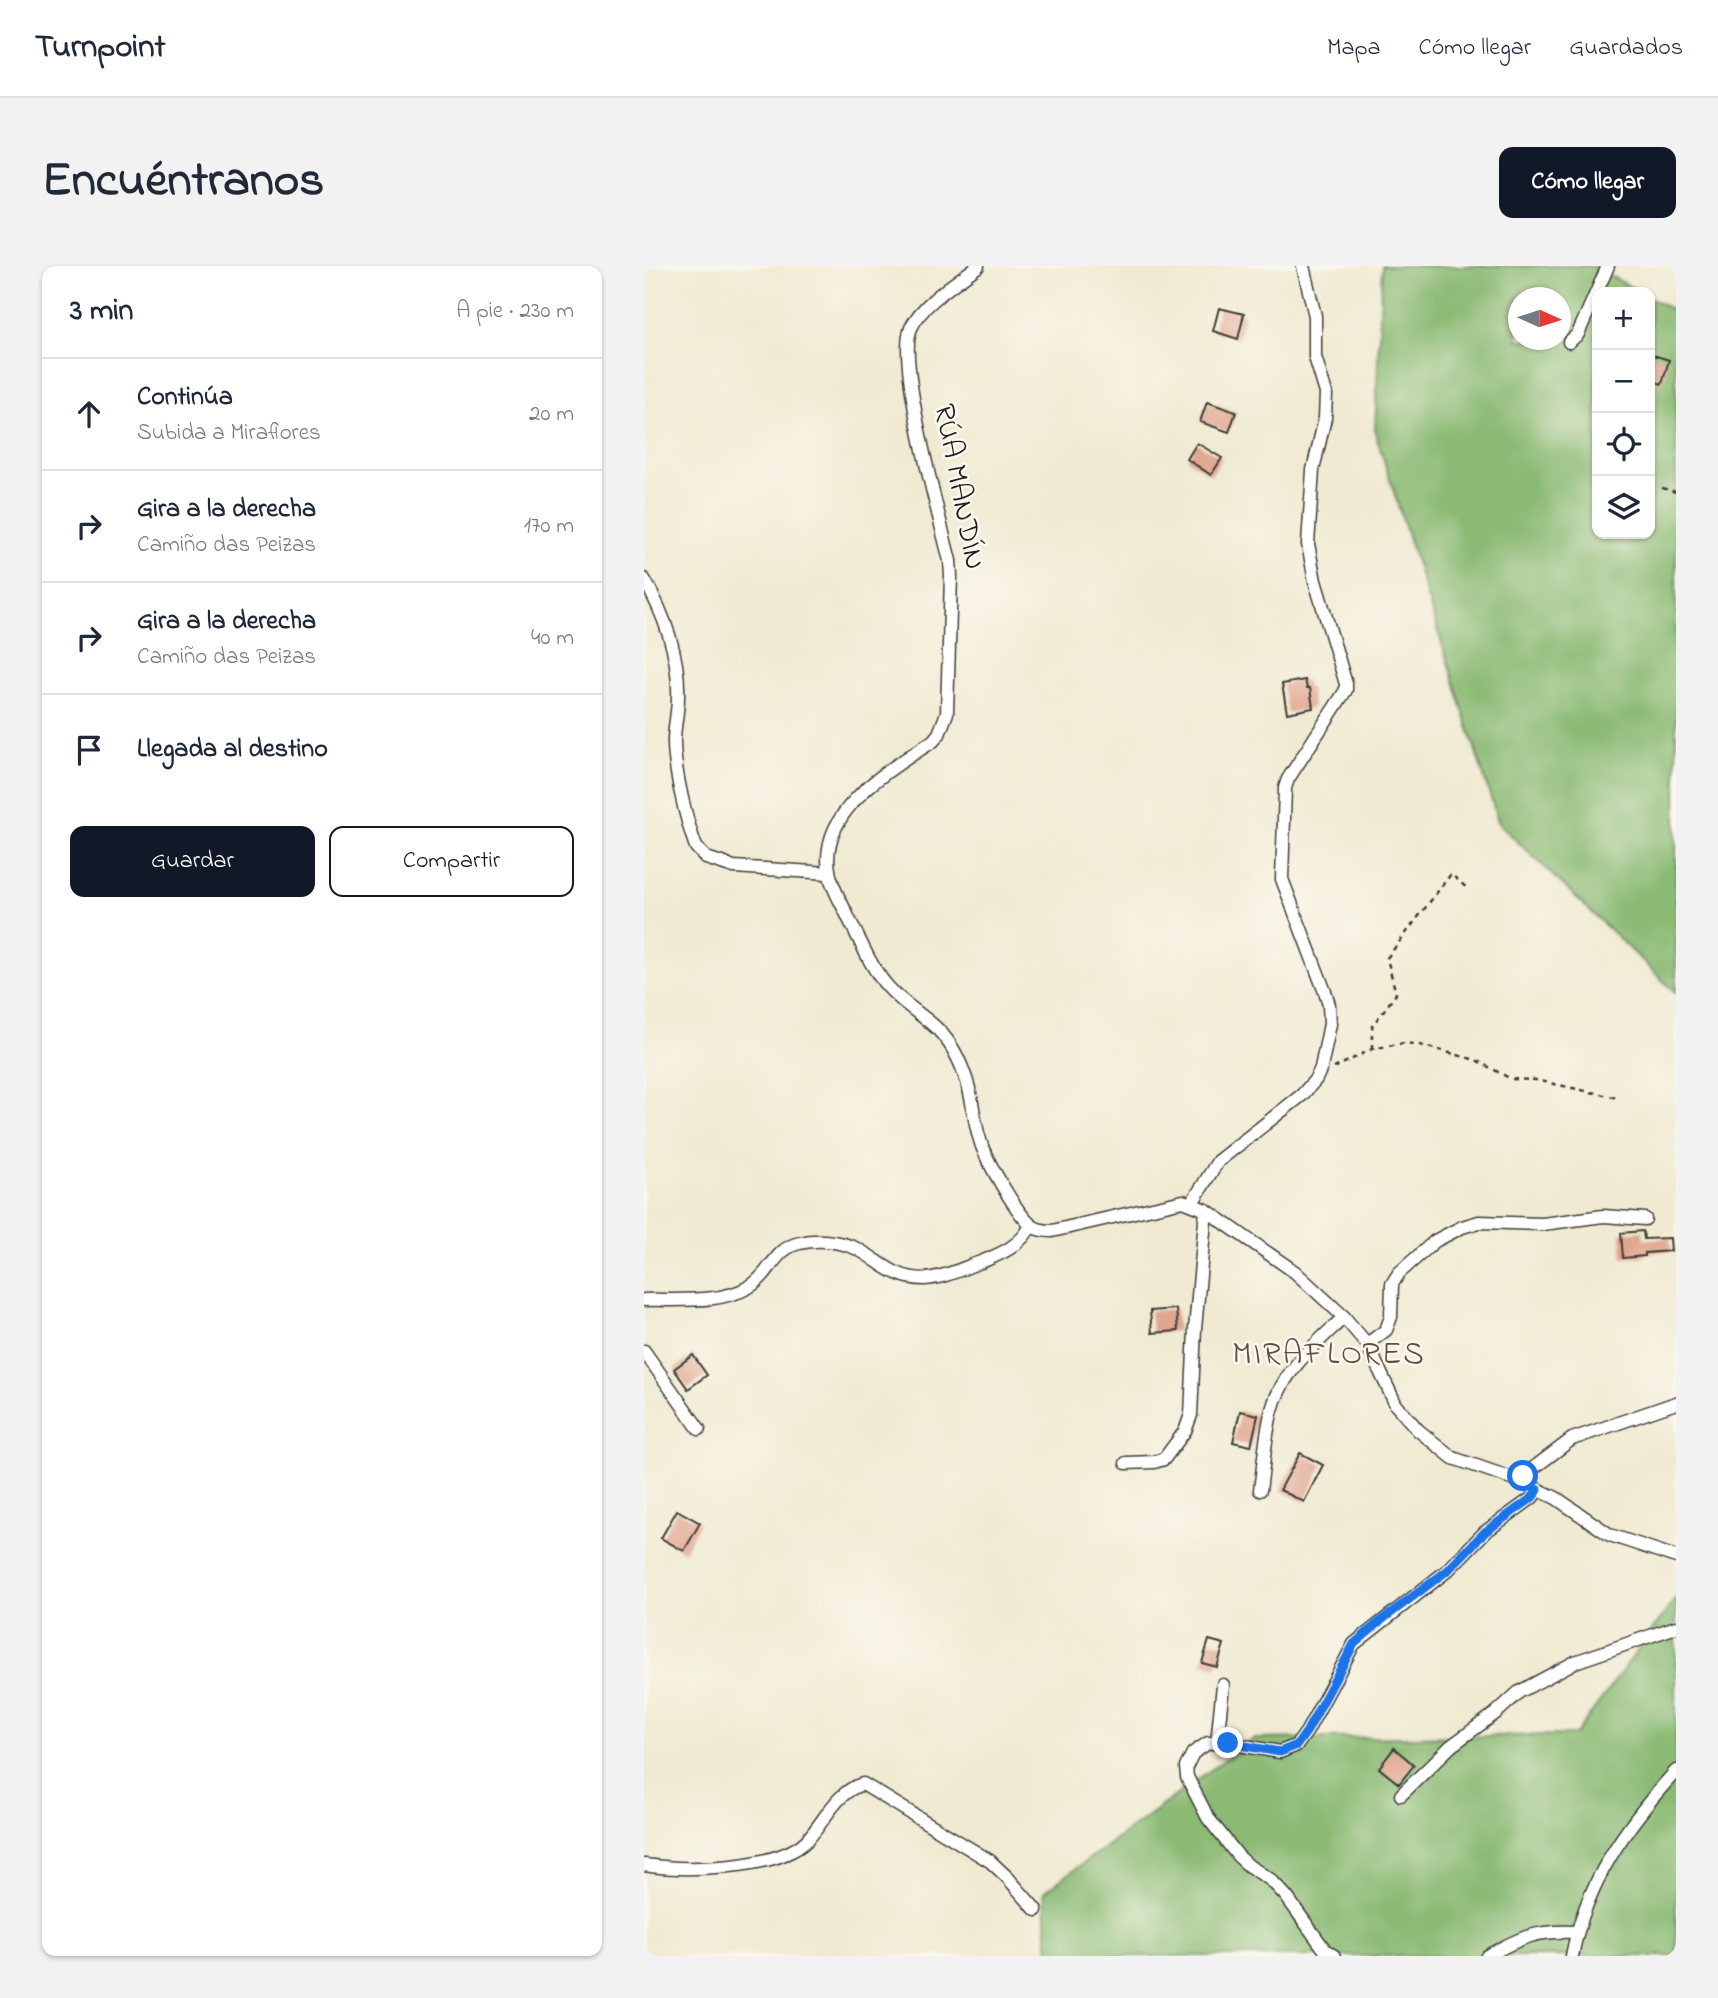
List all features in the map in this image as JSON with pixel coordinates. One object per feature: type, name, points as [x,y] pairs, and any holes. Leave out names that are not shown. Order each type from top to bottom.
[{"type":"street","name":"RÚA MANDÍN","points":[[829,873],[832,842],[846,811],[862,791],[933,741],[939,734],[947,713],[950,561],[919,427],[907,345],[910,329],[918,316],[978,266]]},
{"type":"street","points":[[1192,1203],[1218,1161],[1302,1095],[1316,1079],[1321,1068],[1330,1024],[1329,1005],[1285,891],[1281,869],[1285,788],[1288,779],[1346,690],[1315,580],[1308,544],[1313,470],[1325,418],[1326,393],[1315,358],[1315,316],[1303,266]]},
{"type":"street","points":[[1571,340],[1578,334],[1608,266]]},
{"type":"street","points":[[644,579],[657,601],[673,651],[678,696],[673,740],[696,847],[706,858],[734,867],[829,873],[872,965],[888,987],[936,1027],[960,1061],[985,1154],[996,1175],[1031,1225],[1052,1231],[1183,1201],[1206,1210],[1295,1272],[1344,1317],[1367,1344],[1395,1405],[1418,1430],[1453,1458],[1520,1481],[1574,1510],[1610,1535],[1676,1557]]},
{"type":"street","points":[[1126,1463],[1164,1459],[1185,1432],[1191,1415],[1195,1329],[1206,1210]]},
{"type":"street","points":[[1367,1344],[1385,1330],[1391,1317],[1392,1284],[1399,1273],[1435,1241],[1462,1227],[1479,1222],[1543,1224],[1603,1216],[1645,1219]]},
{"type":"street","points":[[644,1300],[702,1299],[743,1290],[759,1280],[782,1250],[796,1243],[811,1241],[830,1241],[854,1248],[893,1273],[926,1279],[946,1275],[1001,1253],[1026,1236],[1031,1225]]},
{"type":"street","points":[[1260,1490],[1272,1409],[1283,1383],[1295,1365],[1344,1317]]},
{"type":"street","points":[[644,1351],[699,1429]]},
{"type":"street","points":[[1520,1481],[1572,1439],[1676,1403]]},
{"type":"street","points":[[1334,1956],[1325,1950],[1286,1896],[1271,1880],[1238,1856],[1208,1818],[1187,1777],[1186,1767],[1193,1753],[1208,1743],[1280,1752],[1297,1745],[1354,1644],[1448,1570],[1485,1532],[1532,1498],[1538,1490]]},
{"type":"street","points":[[1401,1795],[1451,1746],[1496,1713],[1519,1692],[1575,1662],[1676,1627]]},
{"type":"street","points":[[1217,1743],[1223,1685]]},
{"type":"street","points":[[1572,1956],[1576,1932],[1592,1887],[1618,1842],[1676,1771]]},
{"type":"street","points":[[644,1866],[701,1867],[775,1859],[793,1852],[807,1840],[840,1797],[863,1784],[989,1861],[1036,1910]]},
{"type":"street","points":[[1487,1956],[1515,1941],[1549,1931],[1576,1932]]},
{"type":"path","points":[[1662,488],[1676,492]]},
{"type":"path","points":[[1372,1049],[1372,1026],[1396,995],[1387,958],[1451,874],[1469,890]]},
{"type":"path","points":[[1321,1068],[1332,1069],[1372,1049],[1404,1042],[1476,1060],[1511,1079],[1536,1080],[1618,1098]]},
{"type":"green space","points":[[1382,266],[1592,266],[1631,287],[1592,287],[1592,539],[1655,539],[1655,301],[1676,312],[1676,993],[1499,824],[1375,432]]},
{"type":"green space","points":[[1676,1598],[1676,1956],[1049,1956],[1044,1892],[1253,1739],[1575,1735]]},
{"type":"building","points":[[1219,308],[1244,314],[1238,339],[1213,331]]},
{"type":"building","points":[[1655,356],[1669,360],[1662,384],[1655,382]]},
{"type":"building","points":[[1207,402],[1236,412],[1229,432],[1200,422]]},
{"type":"building","points":[[1197,443],[1222,458],[1211,475],[1187,459]]},
{"type":"building","points":[[1305,680],[1307,688],[1310,688],[1313,708],[1287,713],[1282,684]]},
{"type":"building","points":[[1643,1231],[1644,1239],[1670,1238],[1671,1251],[1623,1258],[1621,1233]]},
{"type":"building","points":[[1176,1309],[1178,1331],[1152,1333],[1150,1311]]},
{"type":"building","points":[[693,1355],[707,1375],[688,1389],[674,1369]]},
{"type":"building","points":[[1240,1411],[1258,1415],[1251,1446],[1233,1442]]},
{"type":"building","points":[[1300,1453],[1323,1465],[1304,1502],[1280,1490]]},
{"type":"building","points":[[677,1510],[700,1523],[684,1551],[661,1538]]},
{"type":"building","points":[[1209,1640],[1224,1644],[1217,1667],[1202,1663]]},
{"type":"building","points":[[1394,1748],[1414,1765],[1399,1784],[1379,1768]]},
{"type":"district","name":"MIRAFLORES","points":[[1329,1355]]},
{"type":"route","points":[[1228,1743],[1280,1752],[1297,1745],[1354,1644],[1448,1570],[1485,1532],[1532,1498],[1538,1490],[1520,1481],[1523,1476]]}]
